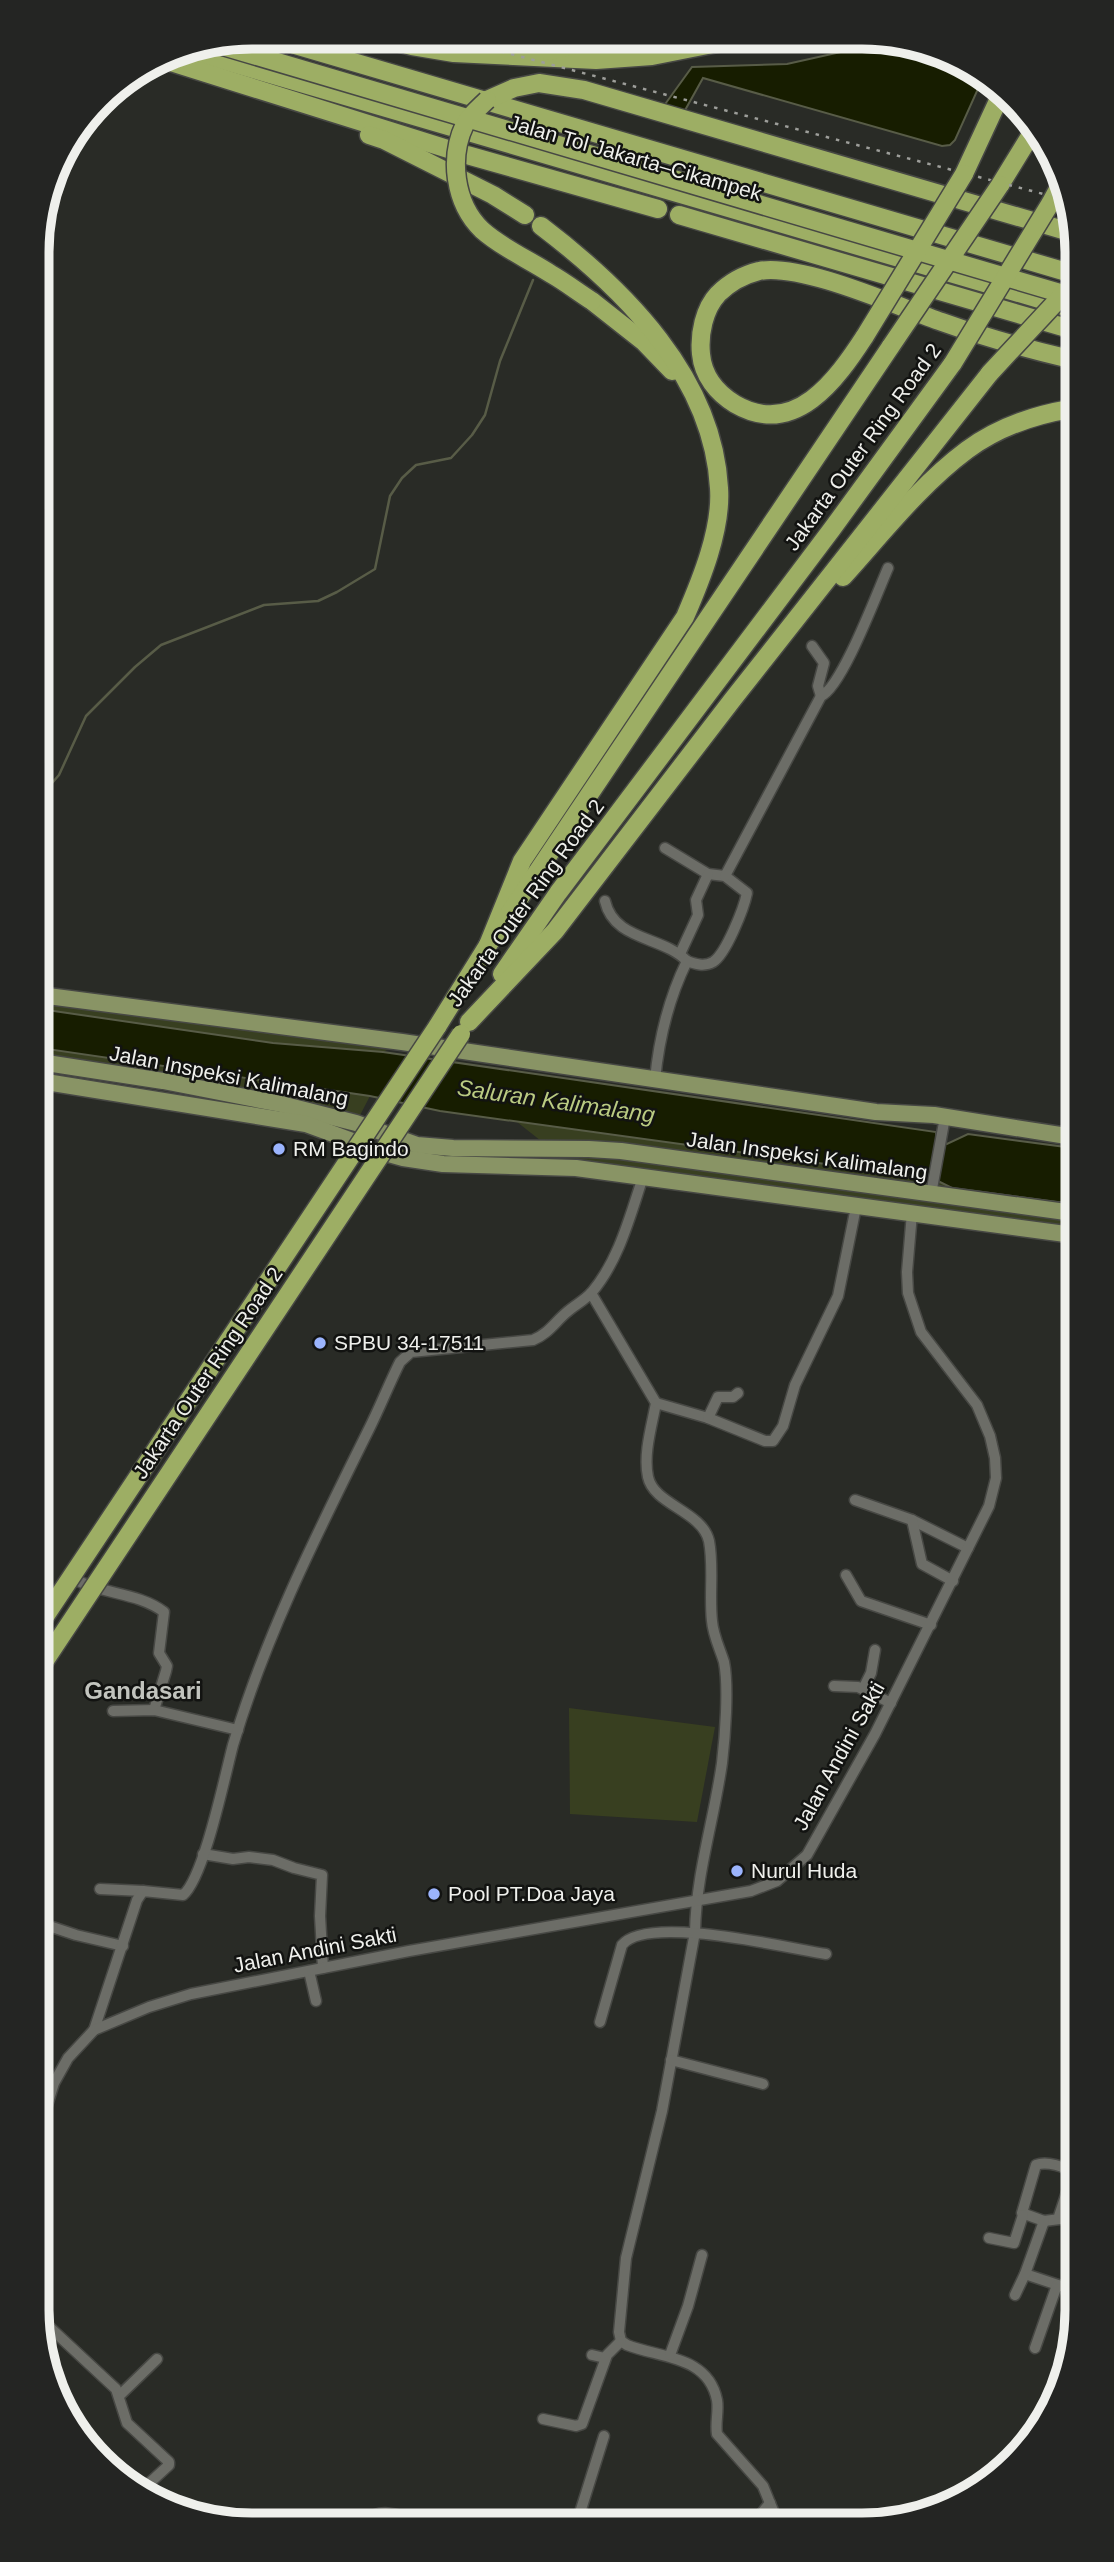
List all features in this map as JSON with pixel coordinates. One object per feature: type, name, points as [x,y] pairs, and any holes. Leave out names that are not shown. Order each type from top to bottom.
[{"type":"highway","points":[[276,49],[1065,284]]},
{"type":"highway","name":"Jalan Tol Jakarta–Cikampek","points":[[309,49],[1065,273]]},
{"type":"highway","points":[[434,49],[494,56],[610,59],[652,56],[687,49]]},
{"type":"highway","points":[[494,56],[538,54],[559,49]]},
{"type":"highway","points":[[235,50],[1065,295]]},
{"type":"highway","name":"Jalan Tol Jakarta–Cikampek","points":[[205,55],[1065,307]]},
{"type":"highway","points":[[175,64],[467,155],[658,209]]},
{"type":"highway","points":[[164,69],[384,140],[493,195],[525,215]]},
{"type":"highway","points":[[695,397],[644,342],[592,301],[481,229],[466,206],[457,183],[456,151],[466,122],[488,100],[514,88],[539,83],[584,90],[1063,230]]},
{"type":"highway","points":[[964,174],[997,102]]},
{"type":"highway","points":[[1003,107],[964,174],[886,302],[865,336],[846,365],[822,393],[803,406],[782,413],[754,412],[729,400],[711,382],[704,370],[701,356],[702,327],[714,298],[742,276],[761,271],[780,271],[821,279],[886,302],[965,330],[1065,358]]},
{"type":"highway","name":"Jakarta Outer Ring Road 2","points":[[49,1610],[437,1027],[488,945],[1000,185],[1029,137]]},
{"type":"highway","name":"Jakarta Outer Ring Road 2","points":[[49,1654],[465,1028],[558,893],[825,539],[953,363],[1056,193]]},
{"type":"highway","points":[[679,215],[1065,328]]},
{"type":"highway","points":[[488,945],[522,861],[685,617],[702,577],[713,537],[720,490],[713,443],[695,397],[662,341],[585,262],[541,226]]},
{"type":"highway","points":[[465,1028],[555,931],[733,699],[990,373],[1065,290]]},
{"type":"highway","points":[[733,699],[906,507],[967,450],[1015,424],[1044,413],[1065,409]]},
{"type":"main road","points":[[49,996],[436,1052],[876,1112],[945,1117],[1065,1136]]},
{"type":"main road","points":[[49,1643],[82,1583],[436,1052]]},
{"type":"main road","name":"Jalan Inspeksi Kalimalang","points":[[49,1064],[163,1081],[387,1126],[417,1145],[621,1151],[932,1190],[1065,1212]]},
{"type":"main road","name":"Jalan Inspeksi Kalimalang","points":[[49,1082],[306,1124],[403,1158],[443,1164],[550,1166],[1065,1234]]},
{"type":"main road","points":[[550,1149],[550,1166]]},
{"type":"main road","points":[[49,1623],[82,1583]]},
{"type":"street","points":[[725,876],[821,696],[830,690],[849,655],[888,568]]},
{"type":"street","points":[[812,646],[824,663],[818,686],[821,696]]},
{"type":"street","points":[[605,901],[614,921],[696,965],[711,964],[724,949],[747,893],[725,876],[708,874],[665,848]]},
{"type":"street","points":[[655,1080],[664,1018],[698,915],[696,900],[708,874]]},
{"type":"street","points":[[932,1190],[945,1117]]},
{"type":"street","points":[[100,1889],[183,1895],[191,1886],[261,1660],[297,1574],[400,1362],[411,1352],[533,1340],[544,1336],[565,1313],[591,1293],[607,1270],[617,1251],[643,1177]]},
{"type":"street","points":[[656,1403],[708,1418],[765,1441],[771,1442],[776,1438],[788,1415],[795,1385],[838,1296],[856,1207]]},
{"type":"street","name":"Jalan Andini Sakti","points":[[49,2099],[54,2083],[68,2059],[94,2030],[149,2007],[191,1994],[409,1951],[751,1892],[787,1874],[807,1855],[891,1703],[953,1581],[989,1506],[996,1478],[990,1436],[977,1405],[921,1332],[914,1312],[908,1293],[907,1272],[912,1213]]},
{"type":"street","points":[[591,1293],[656,1403],[647,1474],[655,1492],[694,1520],[708,1538],[712,1623],[724,1664],[726,1714],[722,1764],[696,1902],[695,1932],[662,2111],[626,2258],[619,2333],[621,2340],[636,2349],[670,2356],[700,2371],[708,2380],[717,2403],[717,2434],[762,2486],[774,2513]]},
{"type":"street","points":[[708,1418],[718,1398],[733,1397],[738,1393]]},
{"type":"street","points":[[855,1500],[912,1521],[968,1548]]},
{"type":"street","points":[[912,1521],[922,1564],[953,1581]]},
{"type":"street","points":[[846,1575],[861,1601],[930,1625]]},
{"type":"street","points":[[82,1583],[156,1606],[164,1612],[159,1653],[167,1666],[154,1710]]},
{"type":"street","points":[[863,1689],[871,1673],[875,1650]]},
{"type":"street","points":[[834,1686],[863,1689],[891,1703]]},
{"type":"street","points":[[113,1711],[154,1710],[238,1730]]},
{"type":"street","points":[[203,1854],[233,1859],[249,1857],[273,1860],[322,1875],[320,1916],[323,1968]]},
{"type":"street","points":[[94,2030],[137,1900],[143,1891]]},
{"type":"street","points":[[49,1926],[123,1946]]},
{"type":"street","points":[[600,2022],[622,1945],[628,1938],[640,1934],[695,1932],[826,1954]]},
{"type":"street","points":[[309,1971],[316,2001]]},
{"type":"street","points":[[671,2060],[763,2084]]},
{"type":"street","points":[[989,2238],[1014,2243],[1035,2165],[1045,2164],[1065,2169]]},
{"type":"street","points":[[1058,2219],[1065,2198]]},
{"type":"street","points":[[1023,2215],[1044,2221],[1065,2218]]},
{"type":"street","points":[[1015,2295],[1044,2221]]},
{"type":"street","points":[[670,2356],[702,2255]]},
{"type":"street","points":[[1025,2274],[1065,2287]]},
{"type":"street","points":[[1035,2348],[1057,2285]]},
{"type":"street","points":[[50,2328],[116,2389],[127,2423],[169,2462],[148,2484]]},
{"type":"street","points":[[543,2419],[576,2426],[582,2424],[605,2358],[621,2340]]},
{"type":"street","points":[[592,2355],[605,2358]]},
{"type":"street","points":[[120,2396],[157,2359]]},
{"type":"street","points":[[580,2513],[604,2436]]},
{"type":"street","points":[[762,2513],[770,2503]]},
{"type":"shaded area","points":[[49,996],[402,1042],[383,1052],[273,1043],[49,1010]]},
{"type":"shaded area","points":[[49,1049],[370,1096],[356,1123],[49,1066]]},
{"type":"shaded area","points":[[517,1122],[934,1179],[952,1188],[1065,1203],[1065,1234],[550,1166],[550,1148]]},
{"type":"shaded area","points":[[569,1708],[715,1727],[697,1822],[570,1814]]},
{"type":"water","points":[[854,49],[888,51],[940,64],[979,86],[955,140],[950,145],[942,146],[703,78],[684,112],[663,107],[692,67],[787,64]]},
{"type":"water","name":"Saluran Kalimalang","points":[[49,1010],[273,1043],[383,1052],[936,1132],[936,1142],[947,1144],[968,1134],[1065,1147],[1065,1203],[952,1188],[934,1179],[440,1111],[370,1096],[49,1049]]},
{"type":"waterway","points":[[49,786],[59,775],[86,716],[161,645],[264,605],[318,601],[375,569],[390,496],[402,478],[416,465],[451,458],[472,435],[485,415],[500,361],[533,280]]},
{"type":"railway","points":[[492,49],[1057,198]]},
{"type":"place","name":"RM Bagindo","points":[[279,1149]]},
{"type":"place","name":"SPBU 34-17511","points":[[320,1343]]},
{"type":"place","name":"Nurul Huda","points":[[737,1871]]},
{"type":"place","name":"Pool PT.Doa Jaya","points":[[434,1894]]},
{"type":"district","name":"Gandasari","points":[[143,1691]]}]
